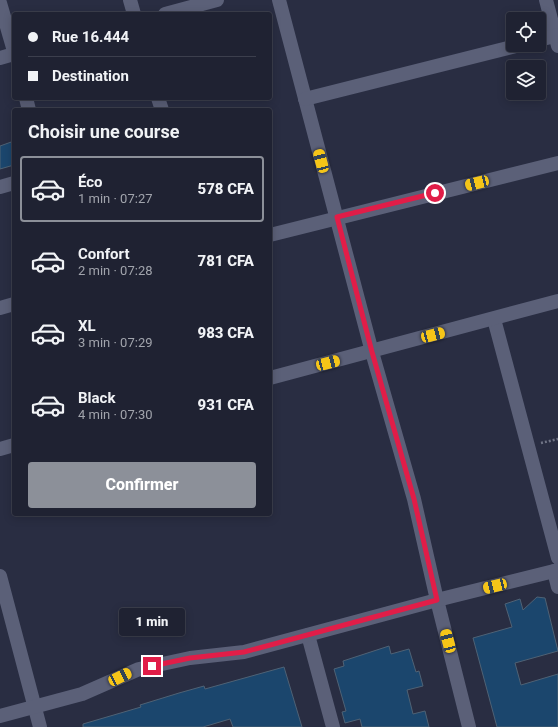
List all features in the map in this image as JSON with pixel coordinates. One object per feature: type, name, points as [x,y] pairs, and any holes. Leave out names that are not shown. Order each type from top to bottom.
[{"type":"street","points":[[130,0],[133,12]]},
{"type":"street","points":[[172,12],[217,0]]},
{"type":"street","points":[[279,0],[372,352],[414,499],[437,600],[469,727]]},
{"type":"street","points":[[546,0],[557,39],[546,40]]},
{"type":"street","points":[[0,4],[12,44]]},
{"type":"street","points":[[305,99],[506,49]]},
{"type":"street","points":[[0,58],[12,55]]},
{"type":"street","points":[[272,234],[558,163]]},
{"type":"street","points":[[0,187],[12,184]]},
{"type":"street","points":[[272,377],[372,352],[558,301]]},
{"type":"street","points":[[0,308],[12,305]]},
{"type":"street","points":[[494,318],[558,558]]},
{"type":"street","points":[[0,449],[12,446]]},
{"type":"street","points":[[0,716],[82,694],[139,669],[190,658],[244,652],[437,600],[556,571],[558,587]]},
{"type":"street","points":[[1,582],[40,727]]},
{"type":"street","points":[[308,635],[332,727]]},
{"type":"building","points":[[12,142],[12,166],[0,169],[0,146]]},
{"type":"building","points":[[537,597],[545,598],[558,651],[515,663],[521,685],[558,674],[558,727],[497,727],[473,638],[512,627],[505,604],[520,599],[523,610]]},
{"type":"building","points":[[389,646],[391,654],[409,649],[416,672],[419,671],[423,686],[407,690],[413,714],[425,711],[429,727],[362,727],[360,719],[345,723],[342,712],[346,711],[334,669],[344,666],[343,661]]},
{"type":"building","points":[[284,667],[302,727],[233,727],[230,719],[203,727],[83,727],[83,724],[141,707],[140,705],[179,693],[204,686],[205,689]]},
{"type":"route","points":[[152,666],[190,658],[244,652],[437,600],[414,499],[372,352],[337,217],[435,193]]}]
